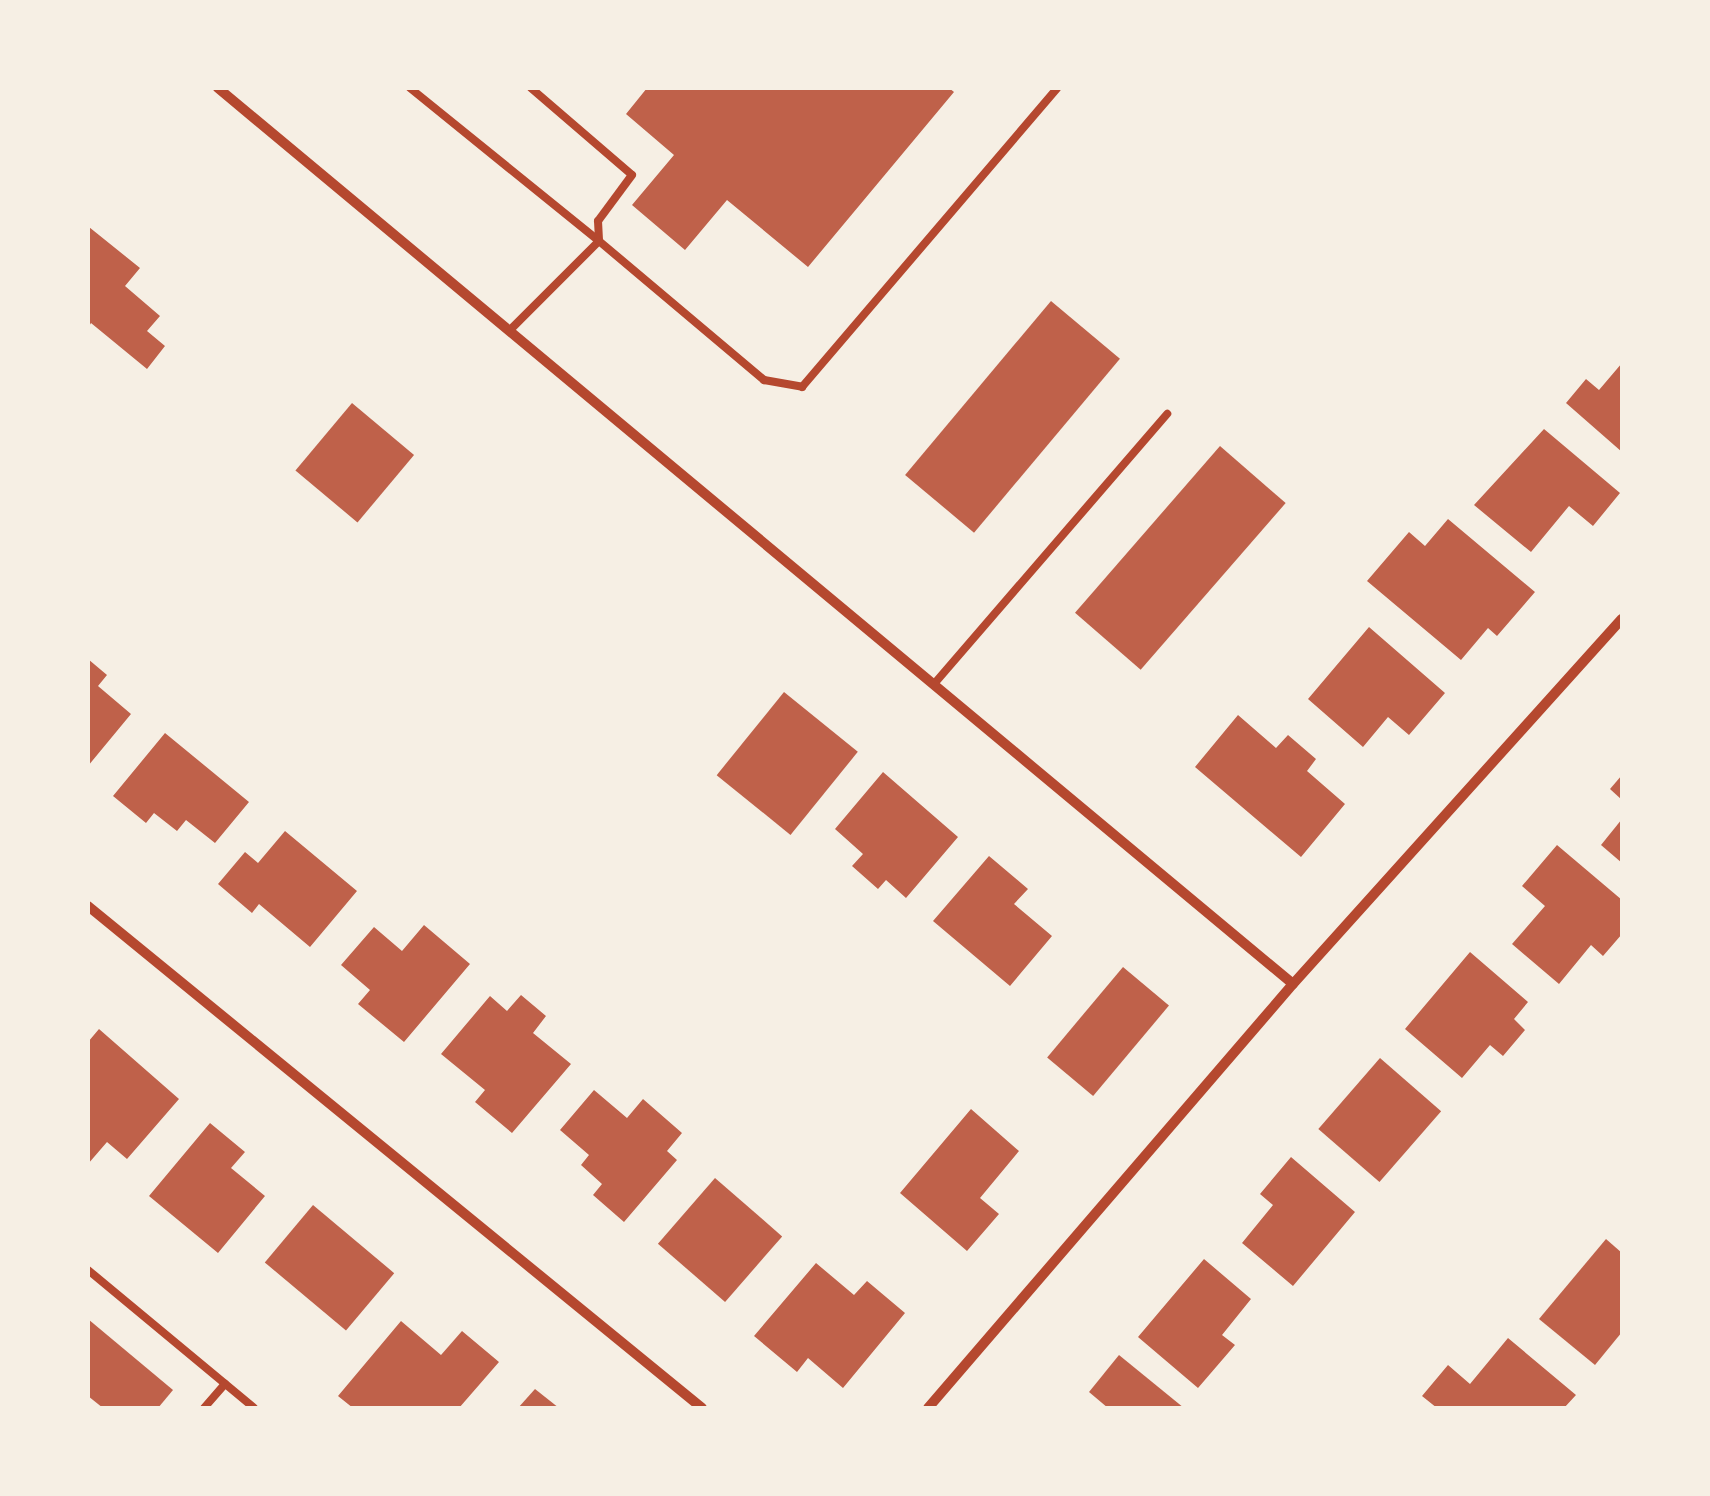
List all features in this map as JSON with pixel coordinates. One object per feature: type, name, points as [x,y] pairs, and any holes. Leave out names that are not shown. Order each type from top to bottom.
[{"type":"street","points":[[218,88],[1293,984]]},
{"type":"street","points":[[928,1408],[1293,984],[1622,619]]},
{"type":"street","points":[[88,906],[702,1408]]},
{"type":"lane","points":[[410,88],[764,380],[802,387],[1057,88]]},
{"type":"lane","points":[[531,88],[632,175],[598,221],[600,241]]},
{"type":"lane","points":[[509,330],[600,241]]},
{"type":"lane","points":[[934,684],[1167,414]]},
{"type":"lane","points":[[88,1270],[254,1408]]},
{"type":"lane","points":[[204,1408],[225,1384]]},
{"type":"building","points":[[647,88],[949,88],[954,92],[808,267],[727,200],[685,250],[632,205],[674,155],[626,114]]},
{"type":"building","points":[[89,227],[140,268],[125,286],[160,316],[147,331],[165,346],[147,369],[91,323],[88,328]]},
{"type":"building","points":[[1051,301],[1120,359],[974,533],[905,475]]},
{"type":"building","points":[[1622,363],[1622,452],[1566,403],[1586,379],[1599,390]]},
{"type":"building","points":[[352,403],[414,455],[357,522],[295,470]]},
{"type":"building","points":[[1544,429],[1620,493],[1593,526],[1569,506],[1531,552],[1474,505]]},
{"type":"building","points":[[1220,446],[1286,503],[1141,670],[1075,613]]},
{"type":"building","points":[[1448,519],[1535,592],[1497,636],[1488,628],[1461,660],[1367,581],[1409,532],[1425,546]]},
{"type":"building","points":[[1369,627],[1445,693],[1409,735],[1388,717],[1363,747],[1308,699]]},
{"type":"building","points":[[88,659],[107,675],[98,686],[131,714],[88,766]]},
{"type":"building","points":[[784,692],[858,752],[790,835],[717,775]]},
{"type":"building","points":[[1238,715],[1276,748],[1288,735],[1316,759],[1307,771],[1345,804],[1301,857],[1195,767]]},
{"type":"building","points":[[165,733],[249,802],[215,843],[186,820],[177,831],[154,813],[146,823],[113,796]]},
{"type":"building","points":[[883,772],[958,837],[906,898],[886,880],[878,889],[852,866],[863,854],[835,829]]},
{"type":"building","points":[[1622,775],[1622,800],[1610,789]]},
{"type":"building","points":[[1622,819],[1622,863],[1601,845]]},
{"type":"building","points":[[285,831],[357,891],[310,947],[259,904],[252,913],[218,884],[245,852],[258,863]]},
{"type":"building","points":[[1557,845],[1622,900],[1622,934],[1603,956],[1591,945],[1559,984],[1512,944],[1545,906],[1522,886]]},
{"type":"building","points":[[989,856],[1028,889],[1014,904],[1052,936],[1010,986],[933,921]]},
{"type":"building","points":[[424,925],[470,964],[404,1042],[358,1004],[370,990],[341,965],[374,927],[402,951]]},
{"type":"building","points":[[1470,952],[1528,1002],[1514,1019],[1525,1030],[1503,1056],[1490,1045],[1462,1078],[1405,1029]]},
{"type":"building","points":[[1123,967],[1169,1006],[1093,1096],[1047,1057]]},
{"type":"building","points":[[521,995],[546,1016],[533,1033],[571,1064],[512,1133],[475,1102],[485,1090],[441,1054],[490,996],[507,1011]]},
{"type":"building","points":[[99,1029],[179,1099],[127,1159],[107,1142],[88,1164],[88,1042]]},
{"type":"building","points":[[1380,1058],[1441,1111],[1379,1182],[1318,1129]]},
{"type":"building","points":[[594,1090],[627,1118],[643,1099],[682,1133],[667,1151],[677,1160],[624,1222],[593,1195],[602,1184],[581,1165],[589,1155],[560,1130]]},
{"type":"building","points":[[971,1109],[1019,1151],[980,1198],[999,1214],[967,1251],[900,1193]]},
{"type":"building","points":[[210,1123],[245,1152],[231,1168],[265,1196],[218,1253],[149,1196]]},
{"type":"building","points":[[1291,1157],[1355,1212],[1293,1286],[1242,1243],[1273,1205],[1260,1194]]},
{"type":"building","points":[[715,1178],[782,1236],[725,1302],[658,1244]]},
{"type":"building","points":[[313,1205],[394,1273],[346,1331],[265,1262]]},
{"type":"building","points":[[1606,1239],[1622,1253],[1622,1332],[1595,1365],[1539,1319]]},
{"type":"building","points":[[1204,1259],[1251,1299],[1222,1335],[1235,1345],[1198,1388],[1138,1337]]},
{"type":"building","points":[[816,1263],[854,1295],[867,1281],[905,1313],[843,1388],[808,1358],[797,1372],[754,1336]]},
{"type":"building","points":[[88,1319],[173,1390],[158,1408],[103,1408],[88,1396]]},
{"type":"building","points":[[401,1321],[441,1355],[462,1331],[499,1362],[459,1408],[353,1408],[338,1396]]},
{"type":"building","points":[[1508,1338],[1576,1395],[1564,1408],[1437,1408],[1422,1396],[1448,1365],[1470,1384]]},
{"type":"building","points":[[1119,1355],[1184,1408],[1108,1408],[1089,1392]]},
{"type":"building","points":[[535,1389],[559,1408],[518,1408]]}]
